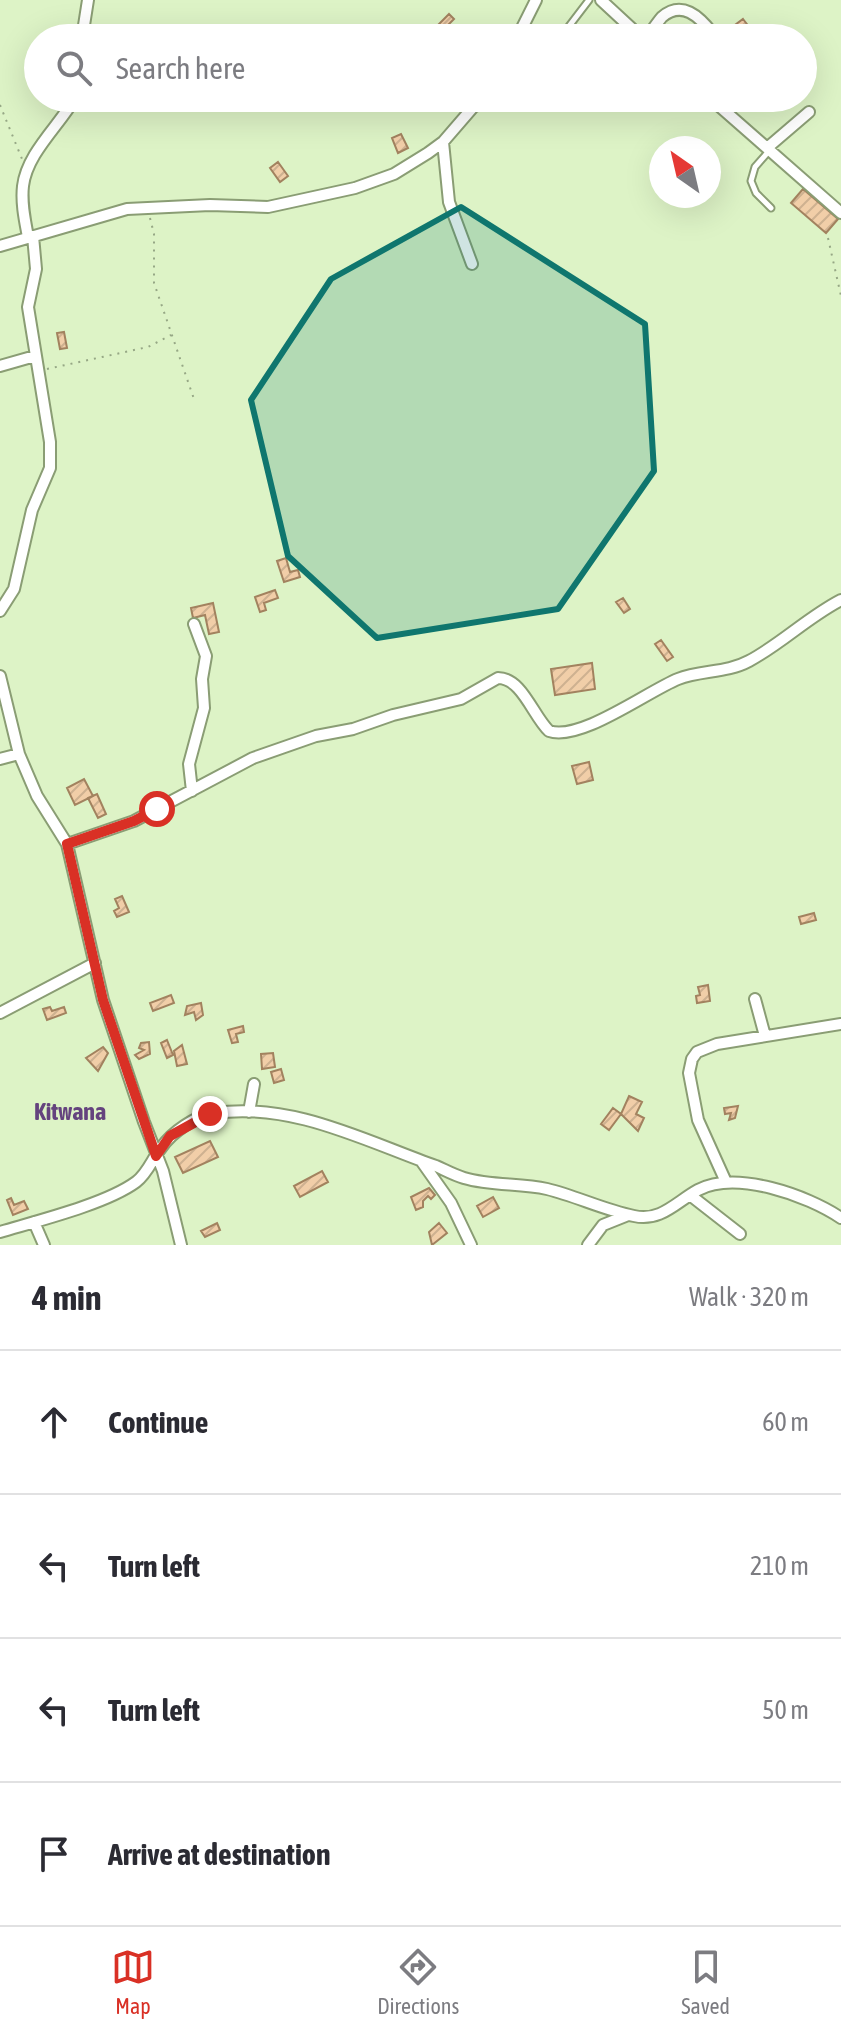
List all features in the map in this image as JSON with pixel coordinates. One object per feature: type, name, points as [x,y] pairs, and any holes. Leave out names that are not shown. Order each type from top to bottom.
[{"type":"street","points":[[84,24],[88,0]]},
{"type":"street","points":[[524,24],[536,0]]},
{"type":"street","points":[[601,0],[628,24]]},
{"type":"street","points":[[656,24],[678,5],[694,13],[704,24]]},
{"type":"street","points":[[0,611],[14,589],[32,510],[50,468],[50,442],[28,307],[36,269],[23,195],[28,168],[66,112]]},
{"type":"street","points":[[0,246],[109,212],[210,205],[268,207],[376,182],[405,168],[443,142],[469,112]]},
{"type":"street","points":[[726,112],[841,213]]},
{"type":"street","points":[[768,149],[809,112]]},
{"type":"street","points":[[443,142],[449,202],[472,264]]},
{"type":"street","points":[[0,366],[35,356]]},
{"type":"street","points":[[67,844],[134,821],[271,750],[461,699],[498,678],[515,684],[549,731],[566,732],[620,711],[679,679],[746,662],[841,600]]},
{"type":"street","points":[[192,791],[189,764],[204,708],[202,679],[206,656],[194,624]]},
{"type":"street","points":[[0,676],[19,754],[37,796],[67,844],[103,1000],[169,1192],[181,1245]]},
{"type":"street","points":[[0,759],[19,754]]},
{"type":"street","points":[[0,1013],[95,963]]},
{"type":"street","points":[[755,999],[765,1036]]},
{"type":"street","points":[[726,1182],[698,1120],[689,1073],[692,1059],[706,1047],[841,1024]]},
{"type":"street","points":[[249,1112],[254,1084]]},
{"type":"street","points":[[0,1232],[94,1201],[136,1182],[170,1136],[197,1120],[210,1114],[249,1112],[306,1118],[460,1177],[554,1191],[586,1204],[628,1215],[645,1218],[657,1216],[700,1189],[726,1182],[750,1183],[807,1200],[841,1218]]},
{"type":"street","points":[[421,1161],[451,1203],[471,1245]]},
{"type":"street","points":[[690,1195],[740,1234]]},
{"type":"street","points":[[588,1245],[603,1225],[628,1215]]},
{"type":"street","points":[[34,1222],[44,1245]]},
{"type":"lane","points":[[571,24],[589,0]]},
{"type":"lane","points":[[768,149],[755,167],[751,181],[756,193],[771,208]]},
{"type":"path","points":[[0,105],[28,168]]},
{"type":"path","points":[[149,209],[154,234],[154,283],[195,402]]},
{"type":"path","points":[[828,238],[841,296]]},
{"type":"path","points":[[38,371],[148,347],[171,335]]},
{"type":"highlighted area","points":[[461,207],[645,324],[654,471],[558,609],[377,638],[288,556],[251,400],[331,279]]},
{"type":"building","points":[[449,14],[454,19],[449,24],[439,24]]},
{"type":"building","points":[[401,134],[408,148],[398,153],[392,138]]},
{"type":"building","points":[[278,162],[288,176],[280,182],[270,168]]},
{"type":"building","points":[[803,189],[838,219],[826,233],[791,203]]},
{"type":"building","points":[[64,332],[67,348],[60,349],[57,333]]},
{"type":"building","points":[[286,558],[290,572],[298,570],[300,577],[284,582],[277,561]]},
{"type":"building","points":[[275,590],[278,598],[264,603],[266,610],[260,612],[255,597]]},
{"type":"building","points":[[623,598],[630,609],[624,613],[616,602]]},
{"type":"building","points":[[213,603],[219,632],[209,634],[205,615],[193,618],[191,608]]},
{"type":"building","points":[[661,640],[673,657],[667,661],[655,644]]},
{"type":"building","points":[[592,663],[595,689],[555,695],[551,669]]},
{"type":"building","points":[[589,762],[593,780],[577,784],[572,766]]},
{"type":"building","points":[[84,779],[93,796],[75,805],[67,788]]},
{"type":"building","points":[[97,794],[106,814],[98,818],[88,798]]},
{"type":"building","points":[[122,896],[129,912],[117,917],[114,911],[119,908],[115,899]]},
{"type":"building","points":[[814,913],[816,920],[801,924],[799,917]]},
{"type":"building","points":[[708,985],[710,1001],[697,1003],[696,996],[700,995],[698,987]]},
{"type":"building","points":[[171,995],[174,1003],[153,1011],[150,1003]]},
{"type":"building","points":[[201,1003],[203,1015],[196,1020],[194,1012],[185,1015],[187,1006]]},
{"type":"building","points":[[50,1007],[52,1011],[64,1007],[66,1013],[47,1020],[43,1009]]},
{"type":"building","points":[[243,1026],[244,1032],[236,1034],[238,1042],[232,1043],[228,1030]]},
{"type":"building","points":[[167,1040],[173,1055],[167,1058],[161,1043]]},
{"type":"building","points":[[149,1042],[150,1054],[139,1059],[135,1055],[144,1050],[139,1048],[141,1043]]},
{"type":"building","points":[[182,1045],[187,1064],[177,1066],[174,1051]]},
{"type":"building","points":[[103,1047],[108,1053],[98,1071],[86,1058]]},
{"type":"building","points":[[273,1053],[275,1067],[262,1069],[261,1054]]},
{"type":"building","points":[[281,1069],[284,1080],[274,1083],[271,1072]]},
{"type":"building","points":[[629,1096],[642,1102],[636,1114],[644,1118],[638,1131],[621,1114]]},
{"type":"building","points":[[738,1106],[735,1118],[729,1120],[731,1113],[725,1114],[724,1108]]},
{"type":"building","points":[[613,1108],[621,1114],[609,1130],[601,1124]]},
{"type":"building","points":[[210,1141],[218,1157],[183,1173],[175,1157]]},
{"type":"building","points":[[322,1171],[328,1182],[300,1197],[294,1186]]},
{"type":"building","points":[[429,1188],[435,1195],[431,1199],[428,1196],[423,1201],[423,1207],[416,1210],[411,1197]]},
{"type":"building","points":[[493,1197],[499,1208],[483,1217],[477,1206]]},
{"type":"building","points":[[11,1198],[14,1205],[24,1201],[28,1209],[13,1215],[7,1200]]},
{"type":"building","points":[[217,1223],[220,1230],[205,1237],[201,1231]]},
{"type":"building","points":[[439,1223],[447,1233],[432,1245],[429,1232]]},
{"type":"district","name":"Kitwana","points":[[70,1111]]},
{"type":"route","points":[[157,809],[112,830],[67,844],[103,1000],[156,1156],[170,1136],[210,1114]]}]
